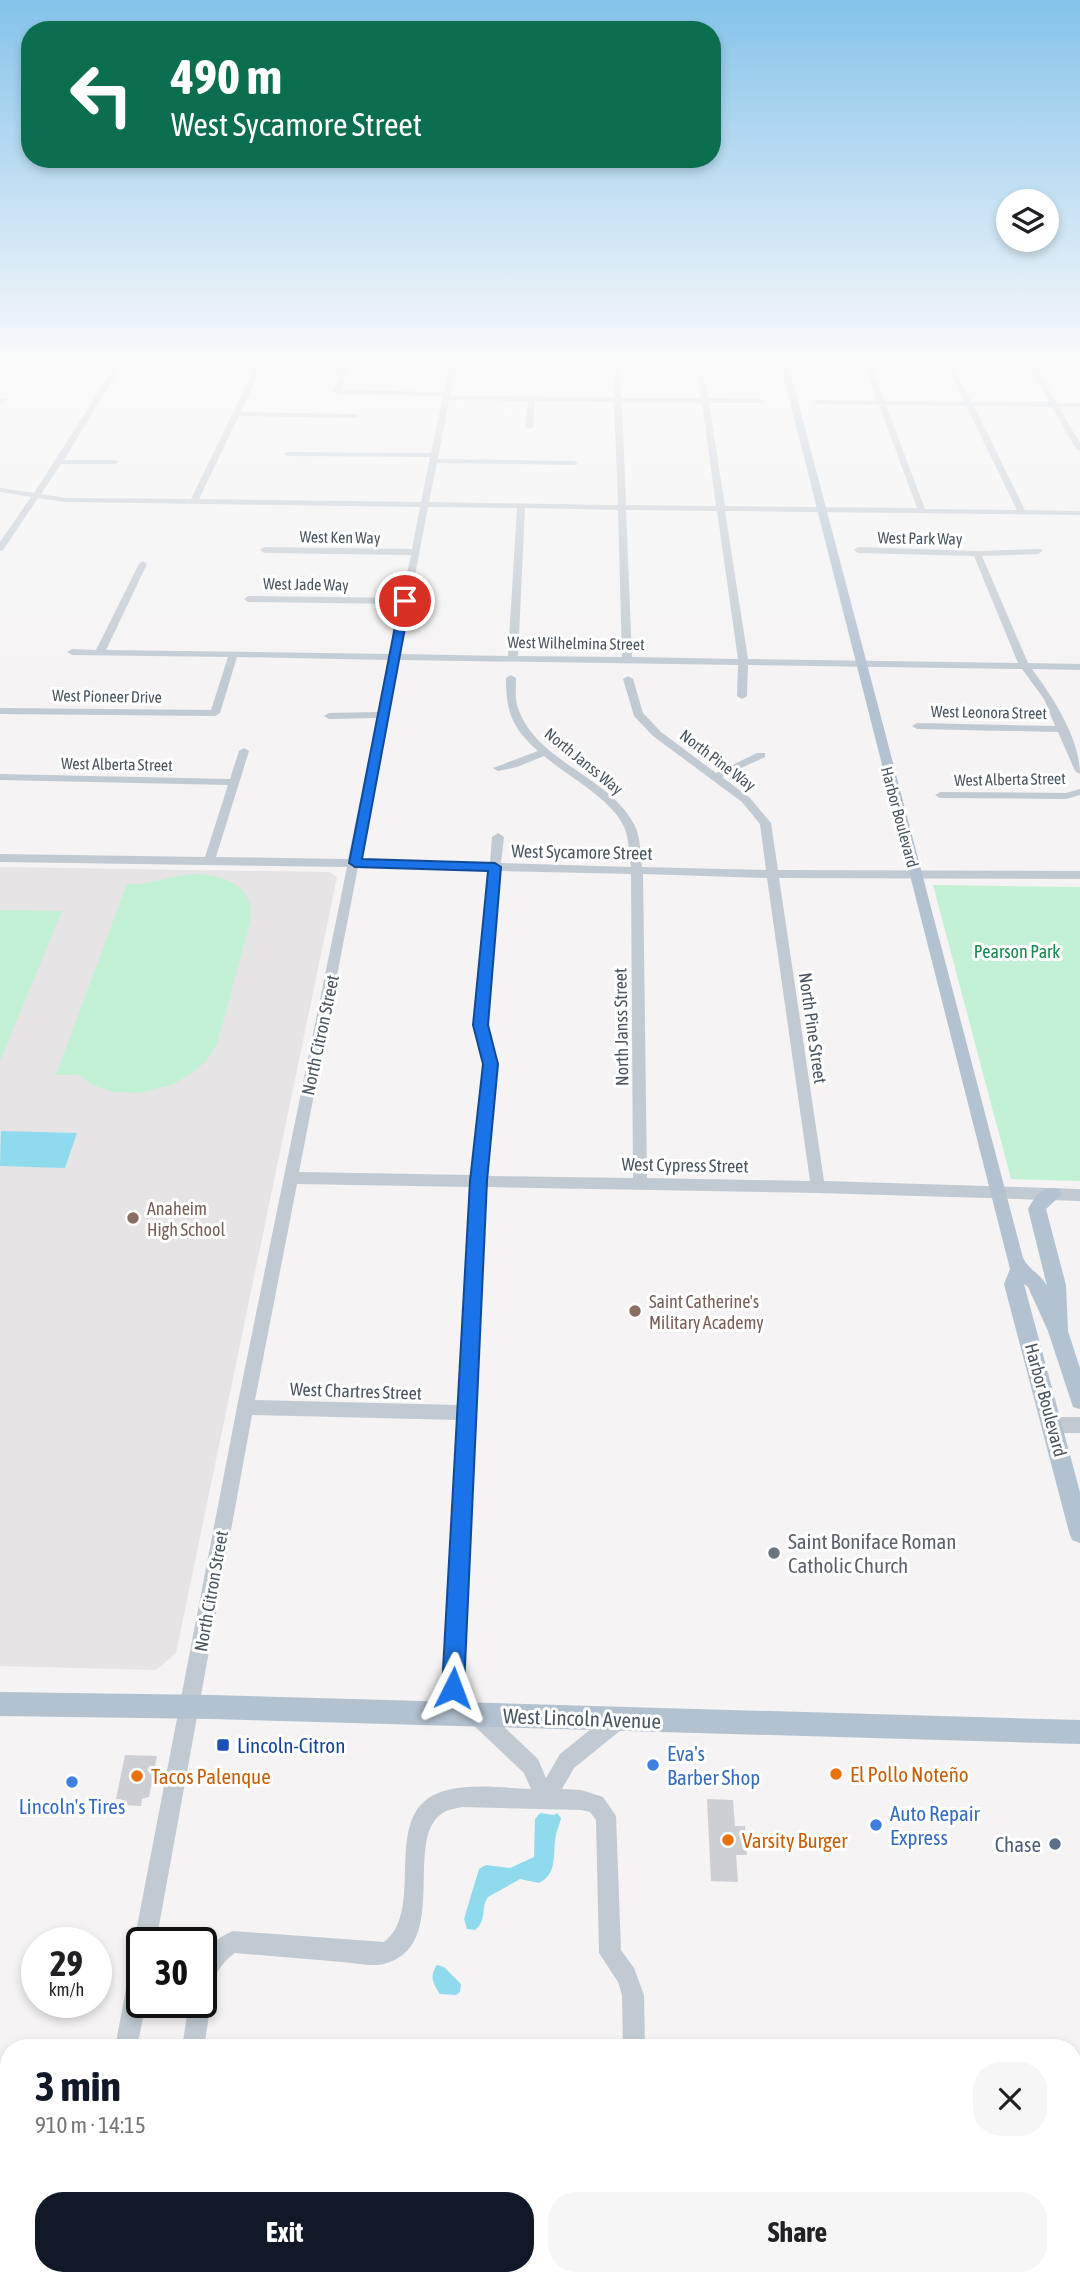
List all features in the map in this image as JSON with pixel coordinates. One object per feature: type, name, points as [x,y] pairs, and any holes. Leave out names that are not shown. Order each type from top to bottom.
[{"type":"main road","name":"Harbor Boulevard","points":[[812,470],[1014,1258],[1019,1269],[1035,1281],[1058,1331],[1080,1400]]},
{"type":"main road","points":[[1053,1194],[1041,1201],[1037,1209],[1059,1291],[1061,1306],[1058,1331]]},
{"type":"main road","name":"Harbor Boulevard","points":[[1019,1269],[1014,1284],[1080,1532]]},
{"type":"main road","name":"West Lincoln Avenue","points":[[0,1704],[1080,1732]]},
{"type":"street","points":[[1,544],[53,470]]},
{"type":"street","points":[[194,502],[209,470]]},
{"type":"street","name":"North Citron Street","points":[[148,1927],[245,1407],[432,470]]},
{"type":"street","points":[[621,470],[627,659]]},
{"type":"street","points":[[714,470],[743,661],[741,696]]},
{"type":"street","points":[[906,470],[922,511]]},
{"type":"street","points":[[1001,470],[1022,512]]},
{"type":"street","points":[[0,491],[66,500],[1080,513]]},
{"type":"street","points":[[513,658],[521,506]]},
{"type":"street","name":"West Park Way","points":[[1026,552],[1016,549],[857,549],[977,554],[1026,552],[1038,551]]},
{"type":"street","name":"West Ken Way","points":[[264,550],[415,552]]},
{"type":"street","points":[[977,554],[1024,665],[1049,699],[1080,771]]},
{"type":"street","points":[[100,652],[143,564]]},
{"type":"street","name":"West Jade Way","points":[[248,599],[405,601]]},
{"type":"street","name":"West Wilhelmina Street","points":[[72,652],[1080,667]]},
{"type":"street","name":"West Pioneer Drive","points":[[0,711],[215,713],[233,655]]},
{"type":"street","name":"North Janss Way","points":[[512,678],[509,691],[515,716],[527,734],[545,752],[608,798],[629,825],[637,870]]},
{"type":"street","name":"North Pine Way","points":[[628,679],[638,715],[657,734],[746,800],[765,824],[774,874]]},
{"type":"street","points":[[329,716],[382,715]]},
{"type":"street","name":"West Leonora Street","points":[[916,726],[1061,729]]},
{"type":"street","points":[[210,860],[244,751]]},
{"type":"street","points":[[498,768],[545,752]]},
{"type":"street","points":[[715,777],[761,755]]},
{"type":"street","name":"West Alberta Street","points":[[0,777],[233,782]]},
{"type":"street","name":"West Alberta Street","points":[[940,795],[1066,796],[1080,792]]},
{"type":"street","points":[[452,1714],[479,1181],[490,1064],[480,1025],[498,837]]},
{"type":"street","name":"West Sycamore Street","points":[[0,858],[210,860],[774,874],[1080,875]]},
{"type":"street","name":"North Janss Street","points":[[637,870],[640,1184]]},
{"type":"street","name":"North Pine Street","points":[[774,874],[818,1187]]},
{"type":"street","name":"West Cypress Street","points":[[290,1178],[818,1187],[1080,1195]]},
{"type":"street","name":"West Chartres Street","points":[[245,1407],[467,1413]]},
{"type":"street","points":[[1053,1425],[1080,1425]]},
{"type":"street","points":[[477,1715],[531,1766],[545,1799]]},
{"type":"street","points":[[545,1799],[567,1761],[619,1719]]},
{"type":"street","points":[[217,1953],[233,1942],[380,1954],[391,1951],[406,1934],[411,1921],[417,1833],[432,1808],[453,1797],[589,1801],[602,1809],[606,1816],[610,1953],[626,1976],[633,1995],[634,2039]]},
{"type":"street","points":[[128,2039],[132,2018]]},
{"type":"street","points":[[194,2039],[198,2018]]},
{"type":"shaded area","name":"Anaheim High School","points":[[0,867],[329,872],[337,877],[176,1653],[156,1670],[0,1666]]},
{"type":"green space","points":[[196,874],[217,877],[235,884],[248,898],[251,908],[251,919],[217,1044],[206,1061],[174,1084],[139,1093],[113,1092],[93,1085],[79,1075],[56,1075],[127,884]]},
{"type":"green space","name":"Pearson Park","points":[[933,885],[1080,887],[1080,1181],[1011,1179]]},
{"type":"green space","points":[[0,910],[62,911],[0,1061]]},
{"type":"water","points":[[1,1131],[77,1133],[65,1168],[0,1166]]},
{"type":"water","points":[[540,1813],[557,1813],[561,1818],[550,1874],[539,1883],[520,1879],[488,1897],[479,1926],[475,1930],[467,1929],[464,1919],[479,1869],[486,1865],[510,1868],[534,1857],[535,1819]]},
{"type":"water","points":[[437,1965],[444,1967],[461,1984],[460,1992],[456,1995],[440,1994],[433,1976]]},
{"type":"building","name":"Tacos Palenque","points":[[125,1755],[157,1756],[149,1797],[142,1799],[141,1806],[120,1805],[121,1799],[116,1799]]},
{"type":"building","name":"Varsity Burger","points":[[707,1799],[733,1800],[735,1826],[745,1826],[747,1855],[736,1855],[738,1882],[711,1881]]},
{"type":"place","name":"Anaheim High School","points":[[133,1218]]},
{"type":"place","name":"Saint Catherine's Military Academy","points":[[635,1311]]},
{"type":"place","name":"Saint Boniface Roman Catholic Church","points":[[774,1553]]},
{"type":"place","name":"Lincoln-Citron","points":[[223,1745]]},
{"type":"place","name":"Eva's Barber Shop","points":[[653,1765]]},
{"type":"place","name":"El Pollo Noteño","points":[[836,1774]]},
{"type":"place","name":"Tacos Palenque","points":[[137,1776]]},
{"type":"place","name":"Lincoln's Tires","points":[[72,1782]]},
{"type":"place","name":"Auto Repair Express","points":[[876,1825]]},
{"type":"place","name":"Varsity Burger","points":[[728,1840]]},
{"type":"place","name":"Chase","points":[[1055,1844]]},
{"type":"route","points":[[405,601],[355,863],[495,867],[480,1025],[490,1064],[479,1181],[453,1688]]}]
